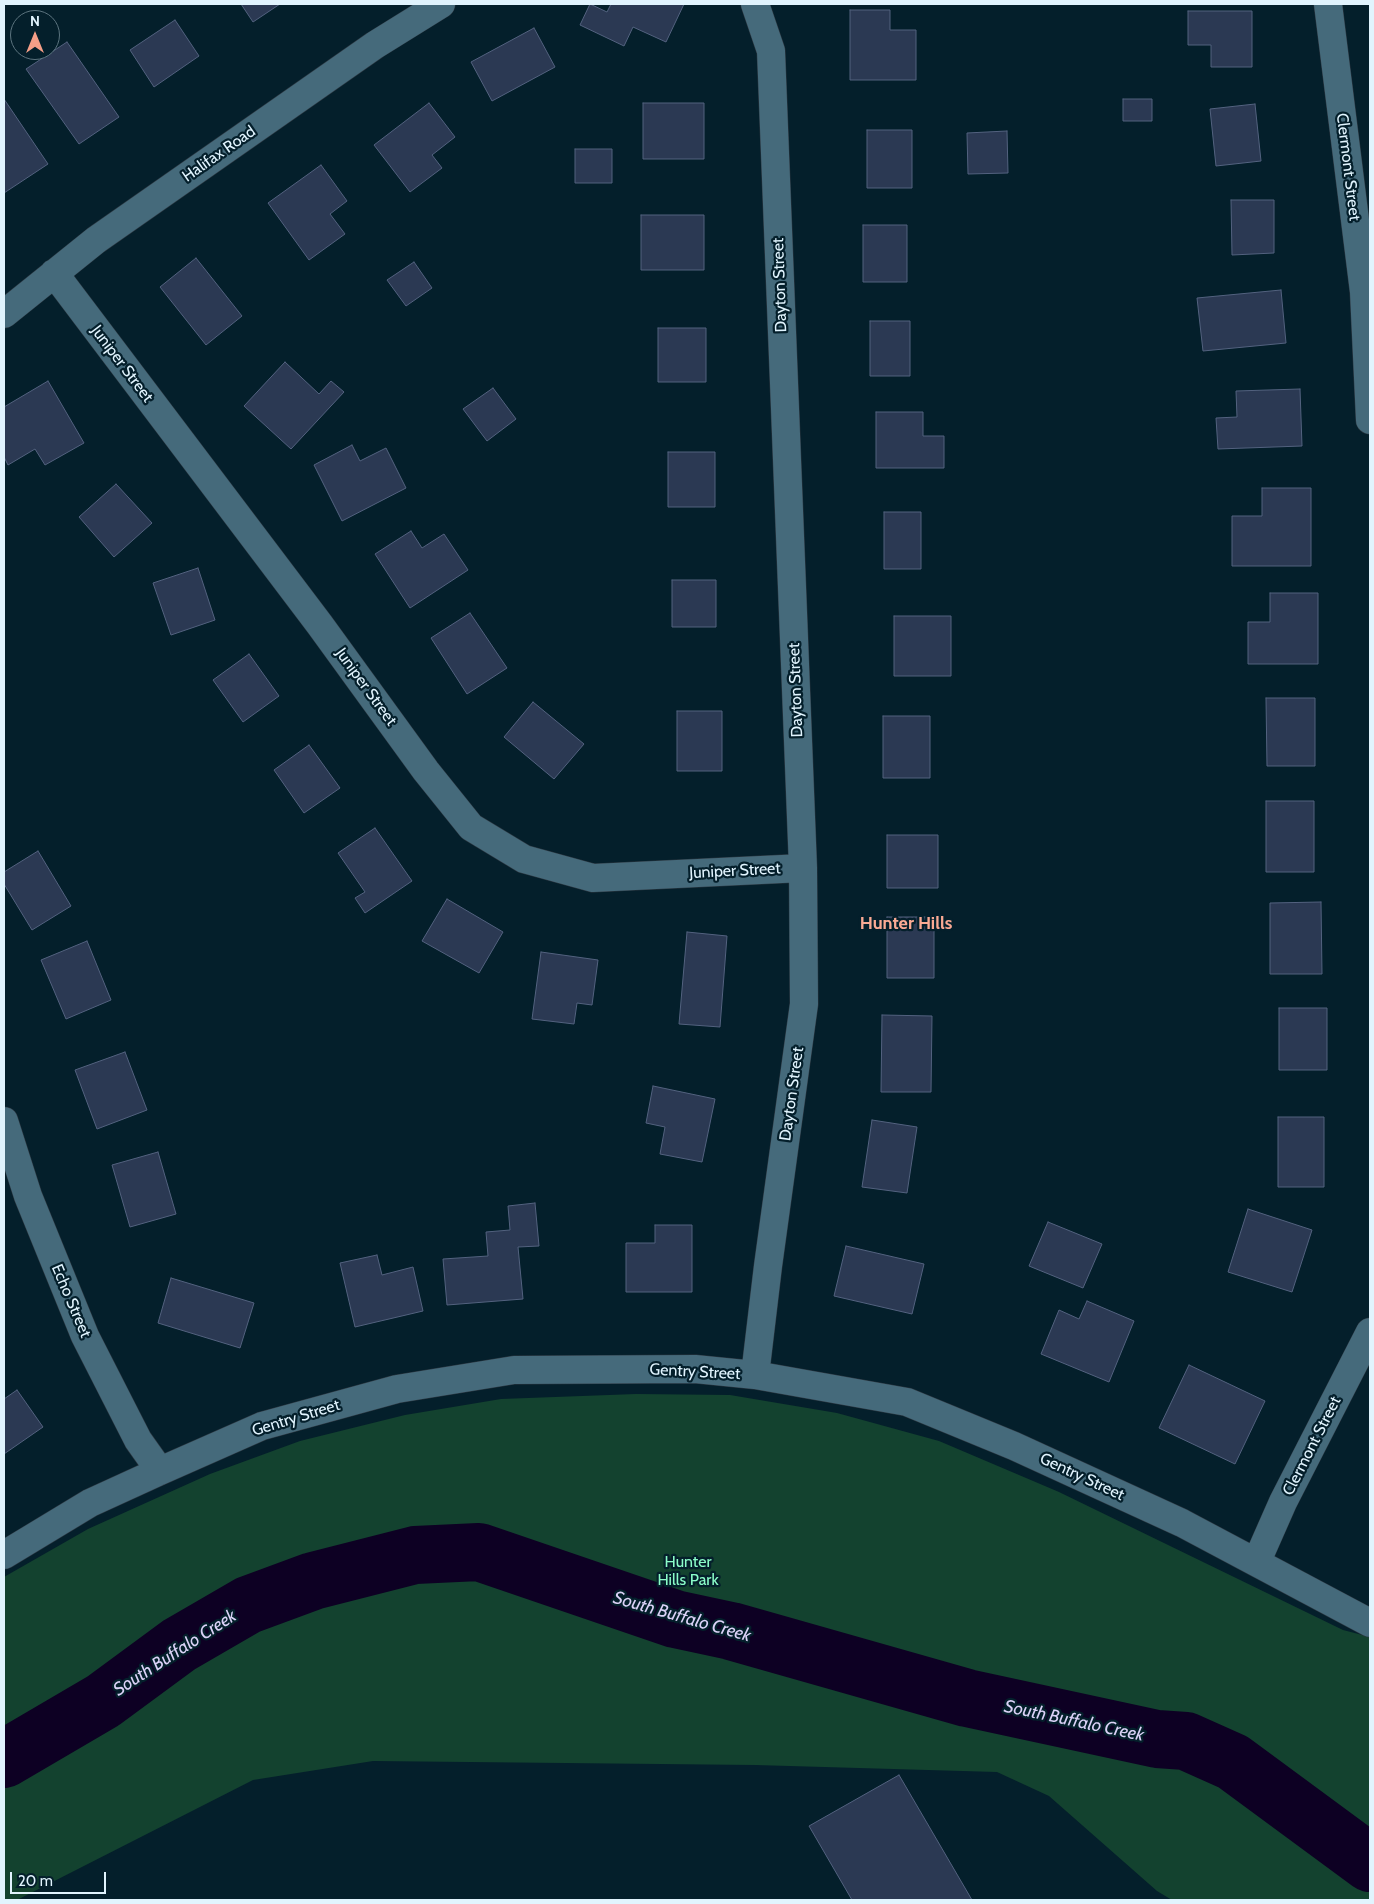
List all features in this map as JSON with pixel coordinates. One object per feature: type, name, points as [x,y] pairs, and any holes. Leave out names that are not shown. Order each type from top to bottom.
[{"type":"street","name":"Halifax Road","points":[[4,314],[96,240],[375,45],[441,4]]},
{"type":"street","name":"Dayton Street","points":[[755,4],[771,51],[803,868],[804,1004],[755,1375]]},
{"type":"street","name":"Clermont Street","points":[[1328,4],[1364,292],[1370,420]]},
{"type":"street","name":"Juniper Street","points":[[54,273],[314,617],[426,771],[471,827],[524,858],[593,878],[803,868]]},
{"type":"street","name":"Echo Street","points":[[4,1121],[28,1196],[85,1336],[138,1440],[160,1470]]},
{"type":"street","name":"Clermont Street","points":[[1257,1562],[1283,1502],[1370,1332]]},
{"type":"street","name":"Gentry Street","points":[[4,1554],[90,1503],[160,1470],[262,1426],[397,1389],[514,1370],[695,1369],[755,1375],[907,1402],[1014,1446],[1182,1523],[1370,1623]]},
{"type":"green space","name":"Hunter Hills Park","points":[[636,1394],[730,1395],[837,1413],[939,1441],[1059,1492],[1343,1630],[1370,1637],[1370,1900],[1172,1900],[1157,1891],[1049,1796],[997,1772],[755,1765],[373,1761],[253,1780],[17,1900],[4,1900],[4,1577],[88,1529],[210,1474],[300,1441],[405,1415],[501,1399]]},
{"type":"building","points":[[241,4],[280,4],[253,22]]},
{"type":"building","points":[[590,4],[607,12],[611,4],[684,4],[666,42],[633,27],[624,46],[580,25]]},
{"type":"building","points":[[850,10],[890,10],[890,30],[916,30],[916,80],[850,80]]},
{"type":"building","points":[[1188,11],[1252,11],[1252,67],[1211,67],[1211,45],[1188,45]]},
{"type":"building","points":[[175,20],[199,56],[154,87],[130,50]]},
{"type":"building","points":[[534,28],[555,67],[492,101],[471,62]]},
{"type":"building","points":[[67,42],[119,117],[79,144],[26,69],[40,60],[60,60],[60,47]]},
{"type":"building","points":[[4,99],[48,164],[4,193]]},
{"type":"building","points":[[1123,99],[1152,99],[1152,121],[1123,121]]},
{"type":"building","points":[[429,103],[455,137],[432,155],[442,168],[410,192],[374,145]]},
{"type":"building","points":[[643,103],[704,103],[704,159],[643,159]]},
{"type":"building","points":[[1255,104],[1261,161],[1216,166],[1210,109]]},
{"type":"building","points":[[867,130],[912,130],[912,188],[867,188]]},
{"type":"building","points":[[1007,131],[1008,173],[968,174],[967,133]]},
{"type":"building","points":[[575,149],[612,149],[612,183],[575,183]]},
{"type":"building","points":[[321,165],[347,201],[330,214],[345,234],[309,260],[268,203]]},
{"type":"building","points":[[1231,200],[1274,200],[1274,253],[1232,255]]},
{"type":"building","points":[[641,215],[704,215],[704,270],[641,270]]},
{"type":"building","points":[[863,225],[907,225],[907,282],[863,282]]},
{"type":"building","points":[[196,258],[242,316],[206,345],[160,287]]},
{"type":"building","points":[[414,262],[432,288],[406,306],[387,280]]},
{"type":"building","points":[[1281,290],[1286,343],[1203,351],[1197,298]]},
{"type":"building","points":[[870,321],[910,321],[910,376],[870,376]]},
{"type":"building","points":[[658,328],[706,328],[706,382],[658,382]]},
{"type":"building","points":[[285,362],[319,394],[331,381],[344,392],[291,449],[244,406]]},
{"type":"building","points":[[48,381],[84,443],[45,465],[35,449],[8,465],[4,457],[4,407]]},
{"type":"building","points":[[493,388],[516,419],[487,441],[463,409]]},
{"type":"building","points":[[1300,389],[1302,446],[1218,449],[1216,418],[1237,417],[1236,391]]},
{"type":"building","points":[[876,412],[923,412],[923,436],[944,436],[944,468],[876,468]]},
{"type":"building","points":[[352,445],[360,461],[386,448],[406,488],[342,521],[314,465]]},
{"type":"building","points":[[668,452],[715,452],[715,507],[668,507]]},
{"type":"building","points":[[116,484],[152,523],[114,557],[79,517]]},
{"type":"building","points":[[1262,488],[1311,488],[1311,566],[1232,566],[1232,516],[1262,516]]},
{"type":"building","points":[[884,512],[921,512],[921,569],[884,569]]},
{"type":"building","points":[[411,531],[422,548],[444,534],[468,570],[410,608],[375,554]]},
{"type":"building","points":[[198,568],[215,620],[171,635],[153,583]]},
{"type":"building","points":[[672,580],[716,580],[716,627],[672,627]]},
{"type":"building","points":[[1270,593],[1318,593],[1318,664],[1248,664],[1248,622],[1270,622]]},
{"type":"building","points":[[470,613],[507,668],[467,694],[431,638]]},
{"type":"building","points":[[894,616],[951,616],[951,676],[894,676]]},
{"type":"building","points":[[249,654],[279,696],[243,722],[213,680]]},
{"type":"building","points":[[1266,698],[1315,698],[1315,766],[1267,766]]},
{"type":"building","points":[[533,702],[584,744],[554,779],[504,737]]},
{"type":"building","points":[[677,711],[722,711],[722,771],[677,771]]},
{"type":"building","points":[[883,716],[930,716],[930,778],[883,778]]},
{"type":"building","points":[[309,745],[340,788],[304,813],[274,770]]},
{"type":"building","points":[[1266,801],[1314,801],[1314,872],[1266,872]]},
{"type":"building","points":[[375,828],[412,881],[365,913],[355,898],[365,892],[338,853]]},
{"type":"building","points":[[887,835],[938,835],[938,888],[887,888]]},
{"type":"building","points":[[38,851],[71,906],[32,930],[4,884],[4,872]]},
{"type":"building","points":[[447,899],[503,932],[479,973],[422,941]]},
{"type":"building","points":[[1321,902],[1322,974],[1270,974],[1270,903]]},
{"type":"building","points":[[887,917],[934,917],[934,978],[887,978]]},
{"type":"building","points":[[687,932],[727,936],[720,1027],[679,1024]]},
{"type":"building","points":[[87,941],[111,1000],[66,1019],[41,960]]},
{"type":"building","points":[[541,952],[598,960],[592,1005],[577,1003],[574,1024],[532,1019]]},
{"type":"building","points":[[1279,1008],[1327,1008],[1327,1070],[1279,1070]]},
{"type":"building","points":[[882,1015],[932,1016],[931,1092],[881,1092]]},
{"type":"building","points":[[125,1052],[147,1110],[97,1129],[75,1070]]},
{"type":"building","points":[[653,1086],[715,1099],[702,1162],[660,1154],[665,1127],[646,1123]]},
{"type":"building","points":[[1278,1117],[1324,1117],[1324,1187],[1278,1187]]},
{"type":"building","points":[[872,1120],[917,1127],[907,1193],[862,1187]]},
{"type":"building","points":[[158,1152],[176,1214],[130,1227],[112,1165]]},
{"type":"building","points":[[535,1203],[539,1246],[518,1247],[523,1299],[447,1305],[443,1259],[488,1256],[486,1232],[510,1230],[508,1206]]},
{"type":"building","points":[[1248,1209],[1312,1230],[1292,1292],[1228,1272]]},
{"type":"building","points":[[1048,1222],[1102,1244],[1083,1288],[1029,1266]]},
{"type":"building","points":[[655,1225],[692,1225],[692,1292],[626,1292],[626,1243],[655,1243]]},
{"type":"building","points":[[846,1246],[924,1264],[912,1314],[834,1296]]},
{"type":"building","points":[[377,1255],[382,1275],[413,1267],[423,1311],[355,1327],[340,1263]]},
{"type":"building","points":[[171,1278],[254,1303],[240,1348],[158,1323]]},
{"type":"building","points":[[1087,1301],[1134,1321],[1109,1382],[1041,1354],[1059,1310],[1079,1319]]},
{"type":"building","points":[[1189,1365],[1265,1401],[1235,1464],[1159,1428]]},
{"type":"building","points":[[17,1390],[43,1427],[4,1454],[4,1399]]},
{"type":"building","points":[[899,1775],[972,1900],[852,1900],[809,1826]]},
{"type":"waterway","name":"South Buffalo Creek","points":[[4,1759],[103,1701],[179,1645],[248,1605],[313,1581],[415,1555],[479,1552],[675,1619],[731,1631],[967,1698],[1157,1739],[1186,1741],[1233,1762],[1370,1863]]},
{"type":"district","name":"Hunter Hills","points":[[906,924]]}]
